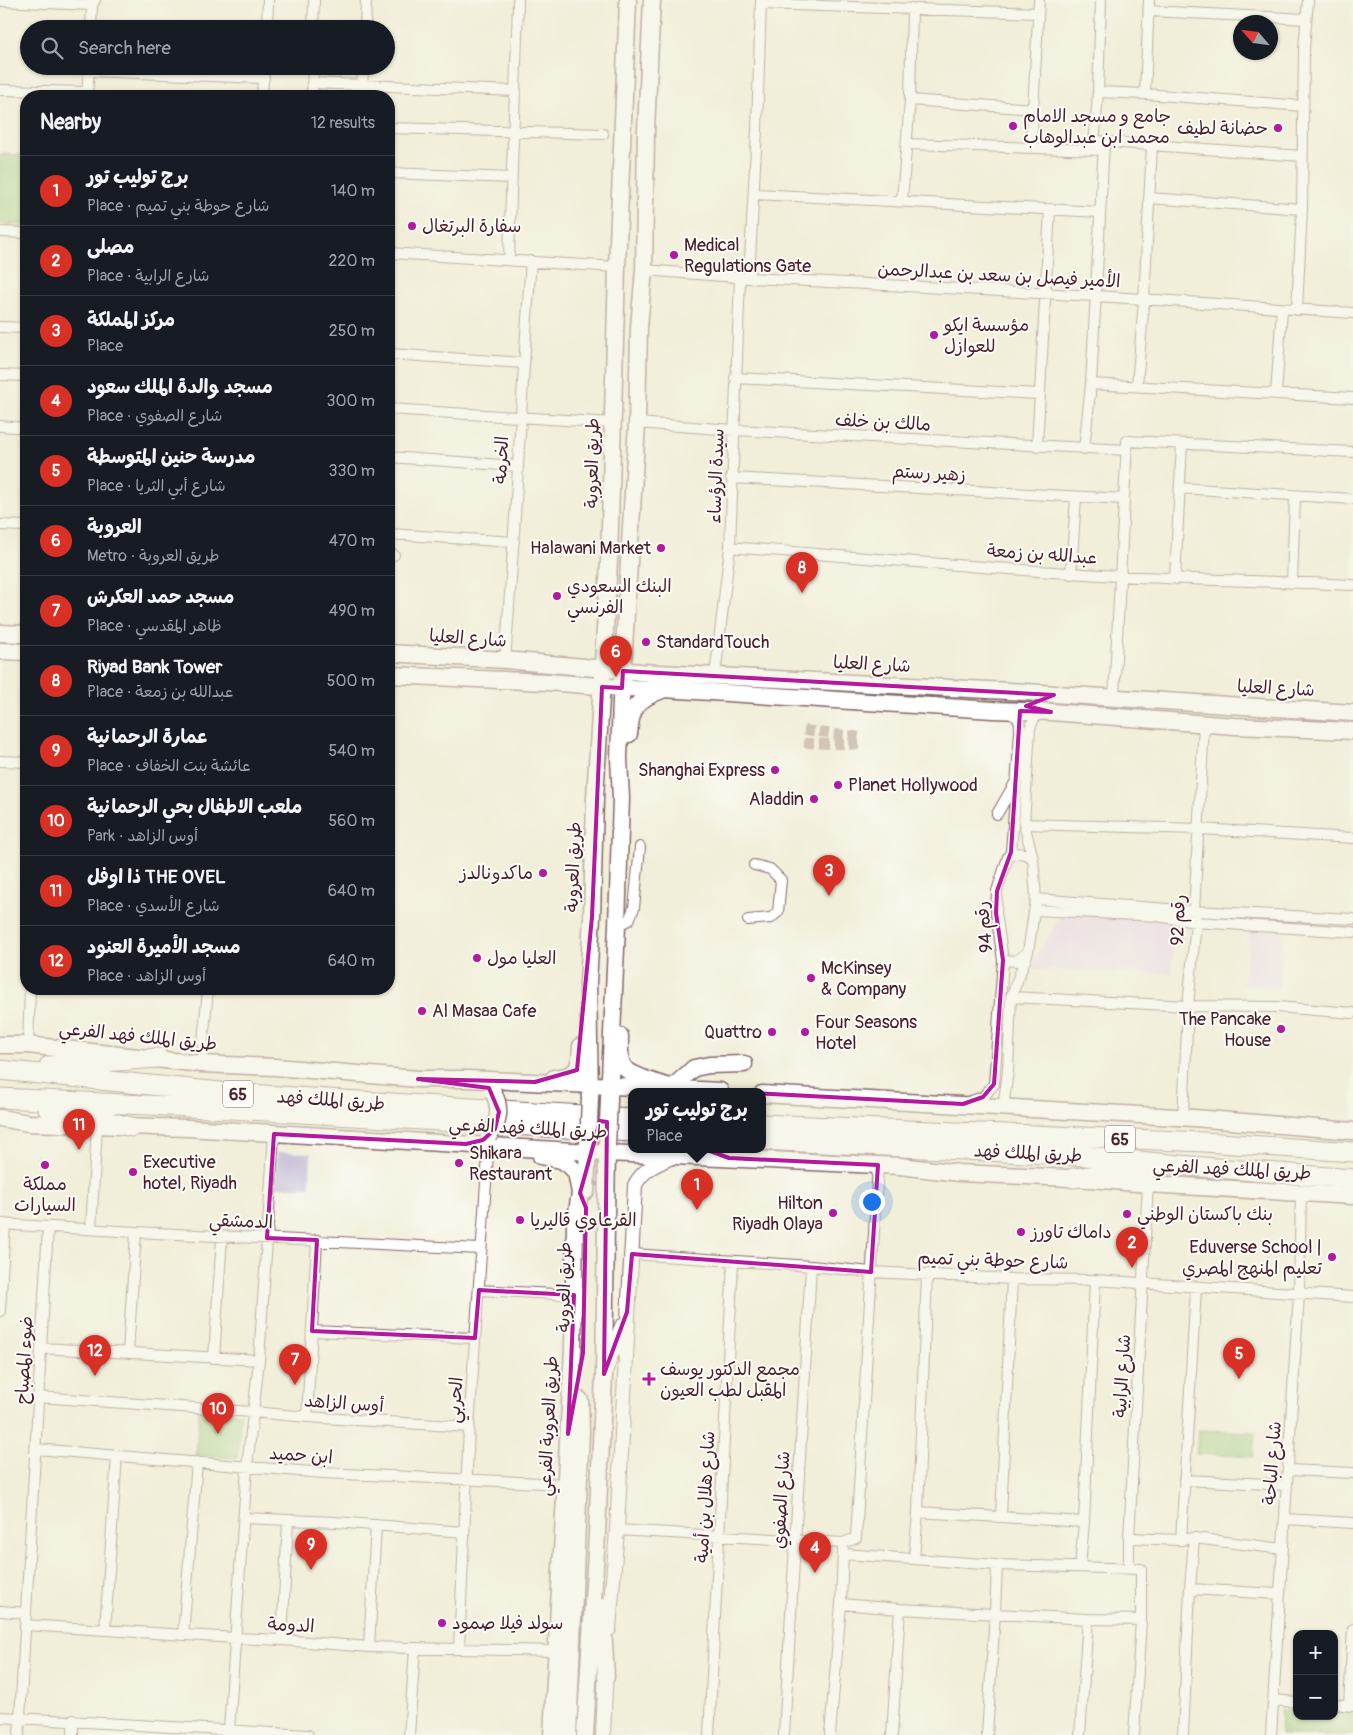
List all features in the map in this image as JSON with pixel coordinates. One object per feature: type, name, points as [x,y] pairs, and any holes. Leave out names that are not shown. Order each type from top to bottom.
[{"type":"highway","points":[[0,1070],[158,1058]]},
{"type":"highway","name":"طريق الملك فهد","points":[[0,1070],[230,1093],[628,1118]]},
{"type":"highway","points":[[0,1099],[132,1127]]},
{"type":"highway","name":"طريق الملك فهد","points":[[0,1099],[239,1109],[628,1132]]},
{"type":"highway","name":"طريق الملك فهد","points":[[766,1124],[1220,1144],[1353,1152]]},
{"type":"highway","points":[[1220,1144],[1233,1136],[1345,1139],[1353,1137]]},
{"type":"highway","name":"طريق الملك فهد","points":[[766,1140],[1085,1156],[1353,1179]]},
{"type":"highway","points":[[1073,1178],[1125,1172],[1158,1171],[1191,1166]]},
{"type":"main road","name":"طريق العروبة","points":[[568,1735],[581,1431],[583,1200],[588,1154],[590,1091],[588,982],[602,686],[610,562],[617,267],[628,0]]},
{"type":"main road","points":[[585,1735],[604,1374],[607,1149],[621,798],[619,758],[637,422],[639,327],[644,270],[646,130],[652,0]]},
{"type":"main road","points":[[0,633],[20,634]]},
{"type":"main road","points":[[0,651],[20,652]]},
{"type":"main road","name":"شارع العليا","points":[[395,653],[505,660],[623,671],[1353,713]]},
{"type":"main road","points":[[395,675],[547,682],[622,688],[1051,712],[1204,724],[1353,731]]},
{"type":"main road","points":[[621,798],[627,774],[630,716],[632,710],[649,695],[664,689]]},
{"type":"main road","points":[[1051,712],[1044,710],[1038,705],[1043,699],[1054,695]]},
{"type":"main road","points":[[535,1082],[567,1076],[578,1070],[582,1003],[588,982]]},
{"type":"main road","points":[[614,984],[619,1010],[622,1064],[636,1075],[672,1088],[694,1068],[709,1065],[744,1064]]},
{"type":"main road","name":"طريق الملك فهد الفرعي","points":[[0,1045],[158,1058],[201,1064],[274,1067],[418,1079],[535,1082],[590,1091],[628,1091]]},
{"type":"main road","points":[[410,1141],[475,1143],[483,1140],[495,1128],[499,1112],[494,1092],[489,1088],[418,1079]]},
{"type":"main road","points":[[766,1094],[963,1104],[1353,1131]]},
{"type":"main road","name":"طريق الملك فهد الفرعي","points":[[0,1118],[28,1123],[188,1128],[588,1154],[607,1149],[628,1151]]},
{"type":"main road","name":"طريق العروبة الفرعي","points":[[410,1141],[445,1149],[488,1154],[541,1156],[560,1160],[576,1172],[583,1200],[575,1224],[568,1434],[552,1735]]},
{"type":"main road","name":"طريق الملك فهد الفرعي","points":[[645,1153],[674,1156],[878,1165],[959,1173],[1073,1178],[1353,1196]]},
{"type":"main road","points":[[715,1153],[729,1158]]},
{"type":"main road","points":[[568,1434],[580,1389]]},
{"type":"main road","points":[[597,1534],[606,1677]]},
{"type":"street","points":[[267,20],[268,0]]},
{"type":"street","points":[[313,20],[314,0]]},
{"type":"street","points":[[365,20],[366,0]]},
{"type":"street","points":[[509,260],[518,0]]},
{"type":"street","points":[[1031,148],[1039,0]]},
{"type":"street","points":[[1084,449],[1091,384],[1096,296],[1099,212],[1098,92],[1101,0]]},
{"type":"street","points":[[1297,310],[1308,0]]},
{"type":"street","points":[[0,1],[94,3],[92,20]]},
{"type":"street","points":[[761,2],[1038,13]]},
{"type":"street","name":"سيدة الرؤساء","points":[[714,676],[730,547],[735,378],[754,194],[761,2]]},
{"type":"street","points":[[1145,94],[1149,5],[1306,19]]},
{"type":"street","points":[[902,200],[910,100],[912,8]]},
{"type":"street","points":[[88,90],[89,75]]},
{"type":"street","points":[[206,75],[264,78],[263,90]]},
{"type":"street","points":[[312,75],[312,90]]},
{"type":"street","points":[[362,90],[363,75]]},
{"type":"street","points":[[312,83],[516,91]]},
{"type":"street","points":[[0,90],[20,91]]},
{"type":"street","points":[[1098,92],[1303,106]]},
{"type":"street","points":[[910,100],[1033,109]]},
{"type":"street","points":[[395,128],[603,134]]},
{"type":"street","points":[[907,144],[1031,148],[1152,146],[1302,156]]},
{"type":"street","points":[[1137,386],[1144,300],[1152,146]]},
{"type":"street","points":[[395,173],[511,178]]},
{"type":"street","points":[[754,194],[902,200],[1099,212]]},
{"type":"street","points":[[1149,198],[1302,208]]},
{"type":"street","points":[[1037,447],[1050,209]]},
{"type":"street","points":[[0,232],[20,233]]},
{"type":"street","points":[[395,253],[617,267]]},
{"type":"street","name":"الخرمة","points":[[505,660],[531,261]]},
{"type":"street","name":"الأمير فيصل بن سعد بن عبدالرحمن","points":[[644,270],[1353,313]]},
{"type":"street","points":[[1276,394],[1282,309]]},
{"type":"street","points":[[0,327],[20,328]]},
{"type":"street","points":[[395,354],[523,363]]},
{"type":"street","points":[[0,376],[20,376]]},
{"type":"street","points":[[735,378],[1039,394]]},
{"type":"street","points":[[1091,384],[1353,398]]},
{"type":"street","points":[[395,408],[613,422]]},
{"type":"street","name":"مالك بن خلف","points":[[637,422],[734,430],[1084,449],[1127,445],[1182,444],[1353,452]]},
{"type":"street","points":[[0,426],[20,428]]},
{"type":"street","points":[[1174,579],[1182,444]]},
{"type":"street","points":[[1114,698],[1127,445]]},
{"type":"street","points":[[395,457],[517,466]]},
{"type":"street","name":"زهير رستم","points":[[732,478],[1124,500]]},
{"type":"street","points":[[1180,488],[1353,499]]},
{"type":"street","points":[[1292,582],[1295,496]]},
{"type":"street","points":[[1071,574],[1076,497]]},
{"type":"street","points":[[0,525],[20,526]]},
{"type":"street","points":[[395,534],[514,542]]},
{"type":"street","name":"عبدالله بن زمعة","points":[[730,547],[1071,574],[1353,585]]},
{"type":"street","name":"رقم 94","points":[[963,1104],[982,1097],[994,1084],[1000,1029],[1003,960],[996,913],[998,891],[1011,852],[1020,721],[1016,716],[1004,710]]},
{"type":"street","points":[[1003,1108],[1008,1071],[1012,997],[1028,952],[1036,899],[1032,858],[1024,824],[1030,728],[1035,716],[1051,712]]},
{"type":"street","name":"رقم 92","points":[[1183,1118],[1188,1006],[1196,922],[1194,911],[1200,829],[1204,724]]},
{"type":"street","points":[[0,761],[20,762]]},
{"type":"street","points":[[997,814],[1016,780]]},
{"type":"street","points":[[1024,824],[1200,829],[1353,838]]},
{"type":"street","points":[[617,926],[629,920],[634,908],[640,847]]},
{"type":"street","points":[[1008,857],[1024,853],[1032,858]]},
{"type":"street","points":[[748,920],[771,918],[778,912],[781,880],[770,869],[754,864]]},
{"type":"street","points":[[1036,899],[1194,911],[1353,919]]},
{"type":"street","points":[[1035,910],[1157,916],[1196,922],[1353,932]]},
{"type":"street","points":[[1003,960],[1016,961],[1028,952]]},
{"type":"street","points":[[28,1046],[30,995]]},
{"type":"street","points":[[201,1064],[207,995]]},
{"type":"street","points":[[1012,997],[1188,1006],[1277,1007],[1353,1013]]},
{"type":"street","points":[[1000,1029],[1004,1036],[1004,1062],[1008,1071]]},
{"type":"street","points":[[91,1229],[97,1126]]},
{"type":"street","points":[[229,1730],[247,1467],[258,1360],[274,1134]]},
{"type":"street","name":"الحربي","points":[[459,1648],[469,1427],[488,1154]]},
{"type":"street","points":[[603,1735],[617,1530],[635,1185],[640,1175],[654,1165],[674,1156]]},
{"type":"street","points":[[617,1530],[843,1543],[856,1538],[878,1165]]},
{"type":"street","name":"شارع الرابية","points":[[1129,1569],[1129,1538],[1148,1184]]},
{"type":"street","name":"شارع الباحة","points":[[1271,1735],[1299,1294],[1301,1193]]},
{"type":"street","points":[[0,1311],[3,1224]]},
{"type":"street","name":"الدمشقي","points":[[3,1224],[222,1237],[480,1249]]},
{"type":"street","name":"ضوء المصباح","points":[[19,1735],[48,1227]]},
{"type":"street","points":[[128,1352],[136,1232]]},
{"type":"street","points":[[214,1358],[222,1237]]},
{"type":"street","points":[[307,1417],[317,1240]]},
{"type":"street","name":"شارع حوطة بني تميم","points":[[632,1254],[871,1272],[1012,1279],[1095,1280],[1353,1298]]},
{"type":"street","name":"شارع هلال بن أمية","points":[[709,1735],[733,1262]]},
{"type":"street","name":"شارع الصفوي","points":[[784,1735],[811,1266]]},
{"type":"street","points":[[914,1558],[918,1512],[927,1274]]},
{"type":"street","points":[[1001,1516],[1012,1279]]},
{"type":"street","points":[[1080,1567],[1084,1522],[1095,1280]]},
{"type":"street","points":[[1181,1540],[1196,1288]]},
{"type":"street","points":[[479,1290],[574,1296]]},
{"type":"street","points":[[604,1374],[627,1312]]},
{"type":"street","points":[[312,1331],[475,1338]]},
{"type":"street","points":[[41,1348],[258,1360]]},
{"type":"street","name":"أوس الزاهد","points":[[38,1397],[469,1427]]},
{"type":"street","name":"ابن حميد","points":[[36,1449],[323,1473],[564,1484]]},
{"type":"street","points":[[105,1630],[117,1455]]},
{"type":"street","points":[[184,1635],[197,1462]]},
{"type":"street","points":[[1288,1470],[1353,1473]]},
{"type":"street","points":[[1184,1480],[1287,1485]]},
{"type":"street","points":[[918,1512],[1084,1522]]},
{"type":"street","points":[[244,1518],[464,1532]]},
{"type":"street","points":[[1285,1518],[1353,1523]]},
{"type":"street","points":[[282,1640],[288,1520]]},
{"type":"street","points":[[369,1646],[376,1525]]},
{"type":"street","points":[[1129,1538],[1181,1540],[1194,1538],[1283,1549]]},
{"type":"street","points":[[1183,1735],[1194,1538]]},
{"type":"street","points":[[830,1735],[841,1604],[843,1543]]},
{"type":"street","points":[[844,1554],[997,1565],[1141,1569],[1141,1620],[1134,1735]]},
{"type":"street","points":[[987,1735],[996,1613],[997,1565]]},
{"type":"street","points":[[1190,1589],[1279,1594]]},
{"type":"street","points":[[841,1604],[900,1609],[1141,1620]]},
{"type":"street","points":[[892,1735],[900,1609]]},
{"type":"street","points":[[0,1611],[26,1613]]},
{"type":"street","points":[[1080,1735],[1088,1619]]},
{"type":"street","name":"الدومة","points":[[25,1625],[369,1646],[556,1651]]},
{"type":"street","points":[[1338,1704],[1351,1706],[1353,1629]]},
{"type":"street","points":[[409,1735],[415,1648]]},
{"type":"street","points":[[1274,1700],[1293,1702]]},
{"type":"street","points":[[0,1717],[73,1720],[214,1732],[229,1730],[308,1735]]},
{"type":"street","points":[[73,1720],[73,1735]]},
{"type":"highlighted area","points":[[623,671],[1054,695],[1026,706],[1051,712],[1020,711],[1011,852],[997,891],[996,913],[1003,960],[994,1084],[983,1097],[963,1104],[734,1092],[704,1104],[694,1119],[696,1141],[702,1148],[729,1158],[878,1165],[871,1272],[632,1254],[627,1312],[604,1374],[607,1122],[600,1121],[580,1193],[586,1208],[583,1353],[568,1434],[574,1295],[479,1290],[475,1338],[312,1331],[317,1240],[267,1238],[274,1134],[466,1144],[483,1140],[495,1129],[499,1112],[489,1088],[418,1079],[535,1082],[577,1070],[592,917],[602,687],[622,688]]},
{"type":"shaded area","points":[[1064,910],[1173,918],[1172,974],[1029,969]]},
{"type":"shaded area","points":[[1249,929],[1283,931],[1279,987],[1243,985]]},
{"type":"shaded area","points":[[277,1152],[311,1153],[310,1187],[276,1187]]},
{"type":"green space","points":[[0,154],[20,155],[20,225],[0,224]]},
{"type":"green space","points":[[199,1410],[241,1413],[237,1458],[196,1455]]},
{"type":"green space","points":[[1199,1430],[1255,1432],[1253,1457],[1196,1454]]},
{"type":"green space","points":[[1281,1710],[1293,1710],[1293,1720],[1338,1720],[1338,1712],[1353,1712],[1353,1735],[1280,1735]]},
{"type":"tunnel","points":[[804,730],[860,737]]},
{"type":"tunnel","points":[[804,743],[863,745]]},
{"type":"place","name":"جامع و مسجد الامام محمد ابن عبدالوهاب","points":[[1013,126]]},
{"type":"place","name":"حضانة لطيف","points":[[1278,128]]},
{"type":"place","name":"سفارة البرتغال","points":[[412,226]]},
{"type":"place","name":"Medical Regulations Gate","points":[[674,255]]},
{"type":"place","name":"مؤسسة ايكو للعوازل","points":[[934,335]]},
{"type":"place","name":"Halawani Market","points":[[661,548]]},
{"type":"place","name":"Riyad Bank Tower","points":[[802,593]]},
{"type":"place","name":"البنك السعودي الفرنسي","points":[[557,596]]},
{"type":"place","name":"StandardTouch","points":[[646,642]]},
{"type":"place","name":"العروبة","points":[[616,677]]},
{"type":"place","name":"Shanghai Express","points":[[775,770]]},
{"type":"place","name":"Planet Hollywood","points":[[838,785]]},
{"type":"place","name":"Aladdin","points":[[814,799]]},
{"type":"place","name":"ماكدونالدز","points":[[543,873]]},
{"type":"place","name":"مركز المملكة","points":[[829,896]]},
{"type":"place","name":"العليا مول","points":[[477,958]]},
{"type":"place","name":"McKinsey & Company","points":[[811,978]]},
{"type":"place","name":"Al Masaa Cafe","points":[[422,1011]]},
{"type":"place","name":"The Pancake House","points":[[1281,1029]]},
{"type":"place","name":"Quattro","points":[[772,1032]]},
{"type":"place","name":"Four Seasons Hotel","points":[[805,1032]]},
{"type":"place","name":"ذا اوفل THE OVEL","points":[[79,1150]]},
{"type":"place","name":"Shikara Restaurant","points":[[459,1163]]},
{"type":"place","name":"مملكة السيارات","points":[[45,1165]]},
{"type":"place","name":"Executive hotel, Riyadh","points":[[133,1172]]},
{"type":"place","name":"برج توليب تور","points":[[697,1210]]},
{"type":"place","name":"Hilton Riyadh Olaya","points":[[833,1213]]},
{"type":"place","name":"بنك باكستان الوطني","points":[[1127,1214]]},
{"type":"place","name":"القرعاوي قاليريا","points":[[520,1220]]},
{"type":"place","name":"داماك تاورز","points":[[1021,1232]]},
{"type":"place","name":"Eduverse School | تعليم المنهج المصري","points":[[1332,1257]]},
{"type":"place","name":"مصلى","points":[[1132,1268]]},
{"type":"place","name":"مسجد الأميرة العنود","points":[[95,1376]]},
{"type":"place","name":"مجمع الدكتور يوسف المقبل لطب العيون","points":[[649,1379]]},
{"type":"place","name":"مدرسة حنين المتوسطة","points":[[1239,1379]]},
{"type":"place","name":"مسجد حمد العكرش","points":[[295,1385]]},
{"type":"place","name":"ملعب الاطفال بحي الرحمانية","points":[[218,1434]]},
{"type":"place","name":"عمارة الرحمانية","points":[[311,1570]]},
{"type":"place","name":"مسجد والدة الملك سعود","points":[[815,1573]]},
{"type":"place","name":"سولد فيلا صمود","points":[[442,1623]]}]
